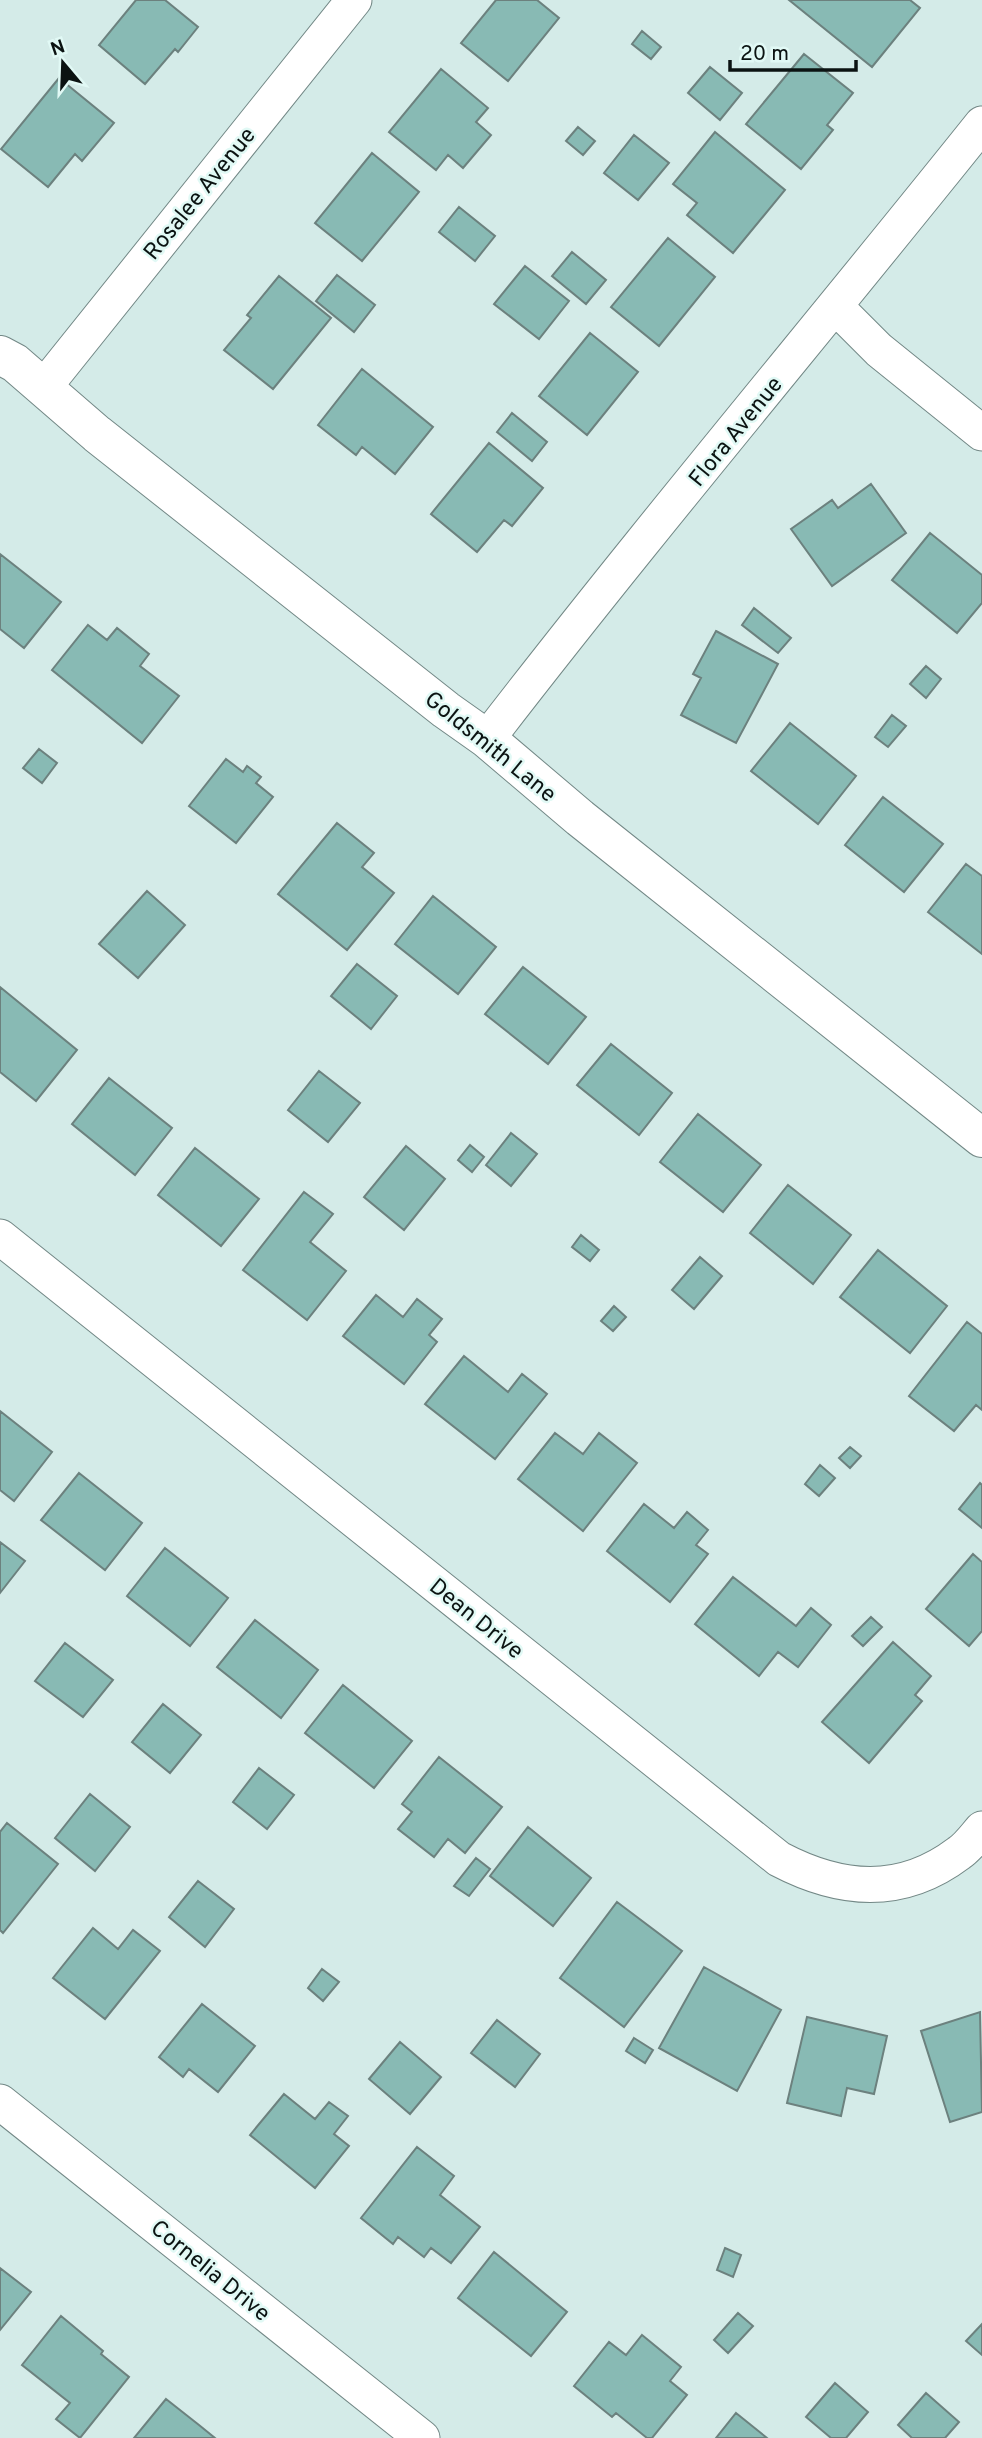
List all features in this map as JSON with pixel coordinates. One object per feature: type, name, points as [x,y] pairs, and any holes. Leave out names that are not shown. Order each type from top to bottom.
[{"type":"street","name":"Rosalee Avenue","points":[[44,387],[354,0]]},
{"type":"street","name":"Flora Avenue","points":[[488,738],[563,640],[982,124]]},
{"type":"street","points":[[836,307],[879,350],[982,433]]},
{"type":"street","name":"Goldsmith Lane","points":[[0,355],[15,363],[107,442],[435,701],[488,738],[580,818],[982,1138]]},
{"type":"street","name":"Dean Drive","points":[[0,1237],[779,1859],[834,1882],[863,1885],[893,1882],[936,1868],[961,1852],[982,1829]]},
{"type":"street","name":"Cornelia Drive","points":[[0,2102],[422,2438]]},
{"type":"building","points":[[136,0],[165,0],[198,27],[178,52],[175,49],[145,84],[99,45]]},
{"type":"building","points":[[496,0],[537,0],[559,18],[508,81],[461,43]]},
{"type":"building","points":[[789,0],[910,0],[920,8],[872,67]]},
{"type":"building","points":[[642,31],[661,47],[651,59],[632,44]]},
{"type":"building","points":[[804,54],[853,93],[827,125],[833,130],[801,169],[746,124]]},
{"type":"building","points":[[710,67],[742,93],[720,120],[688,93]]},
{"type":"building","points":[[441,69],[488,108],[476,122],[491,135],[463,168],[448,155],[436,170],[389,132]]},
{"type":"building","points":[[59,78],[114,123],[82,161],[75,154],[48,187],[1,149]]},
{"type":"building","points":[[578,127],[595,141],[583,155],[566,141]]},
{"type":"building","points":[[715,132],[785,190],[733,253],[687,215],[697,203],[673,184]]},
{"type":"building","points":[[634,135],[669,163],[638,200],[604,173]]},
{"type":"building","points":[[372,153],[419,192],[362,261],[315,223]]},
{"type":"building","points":[[459,207],[495,236],[475,261],[439,232]]},
{"type":"building","points":[[668,238],[715,277],[659,346],[611,307]]},
{"type":"building","points":[[572,252],[606,280],[586,304],[552,276]]},
{"type":"building","points":[[525,266],[569,301],[539,339],[494,304]]},
{"type":"building","points":[[337,275],[375,305],[354,332],[316,301]]},
{"type":"building","points":[[279,276],[331,318],[273,389],[224,350],[251,318],[247,315]]},
{"type":"building","points":[[590,333],[638,372],[587,435],[539,396]]},
{"type":"building","points":[[362,369],[433,427],[395,474],[362,447],[356,455],[318,425]]},
{"type":"building","points":[[512,413],[547,442],[532,461],[497,432]]},
{"type":"building","points":[[489,443],[543,488],[512,526],[504,520],[477,552],[431,514]]},
{"type":"building","points":[[871,484],[906,533],[832,586],[791,529],[832,500],[838,508]]},
{"type":"building","points":[[930,533],[982,575],[982,603],[957,633],[892,580]]},
{"type":"building","points":[[0,554],[61,602],[24,648],[0,629]]},
{"type":"building","points":[[754,608],[791,638],[778,653],[742,625]]},
{"type":"building","points":[[88,625],[107,640],[117,628],[149,654],[140,666],[179,696],[142,743],[52,670]]},
{"type":"building","points":[[716,631],[778,664],[736,743],[681,715],[701,678],[693,674]]},
{"type":"building","points":[[926,666],[941,679],[926,698],[910,684]]},
{"type":"building","points":[[892,715],[906,726],[888,747],[875,737]]},
{"type":"building","points":[[790,723],[856,776],[818,824],[751,771]]},
{"type":"building","points":[[39,749],[57,763],[42,783],[23,768]]},
{"type":"building","points":[[226,759],[243,772],[247,766],[261,777],[256,783],[273,797],[236,843],[189,806]]},
{"type":"building","points":[[883,797],[943,844],[904,892],[845,845]]},
{"type":"building","points":[[337,823],[374,853],[362,867],[394,893],[347,950],[278,894]]},
{"type":"building","points":[[966,864],[982,876],[982,954],[928,912]]},
{"type":"building","points":[[147,891],[185,925],[138,978],[99,944]]},
{"type":"building","points":[[433,896],[496,947],[458,994],[395,944]]},
{"type":"building","points":[[357,964],[397,996],[371,1029],[331,996]]},
{"type":"building","points":[[523,967],[586,1017],[548,1064],[485,1014]]},
{"type":"building","points":[[0,987],[77,1050],[36,1101],[0,1072]]},
{"type":"building","points":[[611,1044],[672,1093],[639,1135],[577,1085]]},
{"type":"building","points":[[319,1071],[360,1103],[328,1142],[288,1110]]},
{"type":"building","points":[[109,1078],[172,1128],[135,1175],[72,1124]]},
{"type":"building","points":[[698,1114],[761,1165],[723,1212],[660,1162]]},
{"type":"building","points":[[511,1133],[537,1154],[511,1186],[486,1165]]},
{"type":"building","points":[[470,1145],[484,1157],[472,1172],[458,1160]]},
{"type":"building","points":[[406,1146],[445,1179],[404,1230],[364,1197]]},
{"type":"building","points":[[195,1148],[259,1199],[221,1246],[158,1195]]},
{"type":"building","points":[[788,1185],[851,1235],[813,1284],[750,1233]]},
{"type":"building","points":[[304,1192],[333,1214],[310,1242],[346,1271],[307,1320],[243,1270]]},
{"type":"building","points":[[581,1235],[599,1250],[590,1261],[572,1247]]},
{"type":"building","points":[[878,1250],[947,1306],[910,1353],[840,1297]]},
{"type":"building","points":[[700,1257],[722,1276],[694,1309],[672,1290]]},
{"type":"building","points":[[376,1295],[403,1317],[417,1299],[442,1319],[429,1335],[437,1342],[404,1384],[343,1336]]},
{"type":"building","points":[[614,1306],[626,1317],[613,1331],[601,1321]]},
{"type":"building","points":[[967,1322],[982,1334],[982,1410],[976,1405],[954,1431],[909,1396]]},
{"type":"building","points":[[464,1356],[508,1392],[522,1374],[547,1394],[495,1459],[425,1404]]},
{"type":"building","points":[[0,1411],[52,1452],[14,1501],[0,1490]]},
{"type":"building","points":[[555,1433],[583,1454],[599,1433],[637,1463],[583,1531],[518,1479]]},
{"type":"building","points":[[850,1447],[861,1456],[850,1468],[839,1458]]},
{"type":"building","points":[[820,1465],[835,1478],[819,1496],[805,1484]]},
{"type":"building","points":[[79,1473],[142,1523],[105,1570],[41,1520]]},
{"type":"building","points":[[980,1483],[982,1485],[982,1528],[959,1509]]},
{"type":"building","points":[[644,1504],[674,1528],[687,1512],[708,1530],[696,1545],[708,1554],[670,1602],[607,1551]]},
{"type":"building","points":[[0,1542],[25,1561],[0,1593]]},
{"type":"building","points":[[165,1548],[228,1598],[190,1646],[127,1596]]},
{"type":"building","points":[[973,1554],[982,1562],[982,1631],[969,1646],[926,1609]]},
{"type":"building","points":[[733,1577],[796,1626],[811,1608],[831,1625],[798,1667],[778,1652],[759,1676],[695,1624]]},
{"type":"building","points":[[871,1617],[882,1627],[863,1646],[852,1636]]},
{"type":"building","points":[[255,1620],[318,1670],[281,1718],[217,1667]]},
{"type":"building","points":[[893,1642],[931,1676],[915,1695],[922,1701],[869,1763],[822,1722]]},
{"type":"building","points":[[65,1643],[113,1680],[83,1717],[35,1681]]},
{"type":"building","points":[[343,1685],[412,1741],[374,1788],[305,1733]]},
{"type":"building","points":[[163,1704],[201,1735],[170,1773],[132,1742]]},
{"type":"building","points":[[439,1757],[502,1807],[465,1853],[448,1839],[434,1857],[398,1829],[412,1812],[402,1804]]},
{"type":"building","points":[[259,1768],[294,1795],[267,1829],[233,1802]]},
{"type":"building","points":[[90,1794],[130,1827],[95,1871],[55,1838]]},
{"type":"building","points":[[7,1823],[58,1864],[3,1933],[0,1930],[0,1832]]},
{"type":"building","points":[[528,1827],[591,1878],[553,1926],[490,1876]]},
{"type":"building","points":[[476,1858],[490,1869],[469,1896],[454,1886]]},
{"type":"building","points":[[198,1881],[234,1909],[205,1947],[169,1917]]},
{"type":"building","points":[[617,1902],[682,1951],[624,2027],[560,1978]]},
{"type":"building","points":[[93,1928],[118,1949],[133,1930],[160,1951],[105,2019],[53,1978]]},
{"type":"building","points":[[704,1967],[781,2010],[737,2091],[659,2048]]},
{"type":"building","points":[[322,1969],[339,1982],[323,2001],[308,1988]]},
{"type":"building","points":[[202,2004],[255,2046],[218,2092],[189,2069],[183,2077],[159,2057]]},
{"type":"building","points":[[980,2012],[982,2112],[950,2122],[921,2031]]},
{"type":"building","points":[[807,2017],[887,2036],[874,2094],[847,2088],[841,2116],[787,2103]]},
{"type":"building","points":[[497,2020],[540,2054],[515,2087],[471,2053]]},
{"type":"building","points":[[634,2038],[653,2050],[645,2063],[626,2051]]},
{"type":"building","points":[[400,2042],[441,2077],[410,2114],[369,2079]]},
{"type":"building","points":[[284,2094],[315,2119],[329,2102],[348,2116],[334,2134],[349,2146],[315,2188],[250,2135]]},
{"type":"building","points":[[417,2147],[454,2176],[440,2195],[480,2227],[451,2263],[431,2248],[424,2257],[398,2237],[393,2244],[361,2218]]},
{"type":"building","points":[[725,2248],[741,2255],[733,2277],[717,2270]]},
{"type":"building","points":[[494,2252],[567,2312],[531,2356],[458,2298]]},
{"type":"building","points":[[0,2268],[31,2292],[0,2330]]},
{"type":"building","points":[[738,2313],[753,2326],[728,2353],[714,2340]]},
{"type":"building","points":[[61,2316],[129,2377],[80,2438],[56,2419],[70,2403],[22,2365]]},
{"type":"building","points":[[982,2324],[982,2355],[966,2341]]},
{"type":"building","points":[[642,2335],[681,2367],[670,2381],[687,2395],[652,2438],[647,2438],[616,2413],[612,2417],[574,2386],[609,2342],[626,2355]]},
{"type":"building","points":[[835,2383],[868,2412],[846,2438],[831,2438],[806,2417]]},
{"type":"building","points":[[926,2393],[959,2422],[945,2438],[912,2438],[898,2425]]},
{"type":"building","points":[[166,2399],[199,2425],[215,2438],[134,2438]]},
{"type":"building","points":[[736,2413],[767,2438],[716,2438]]}]
